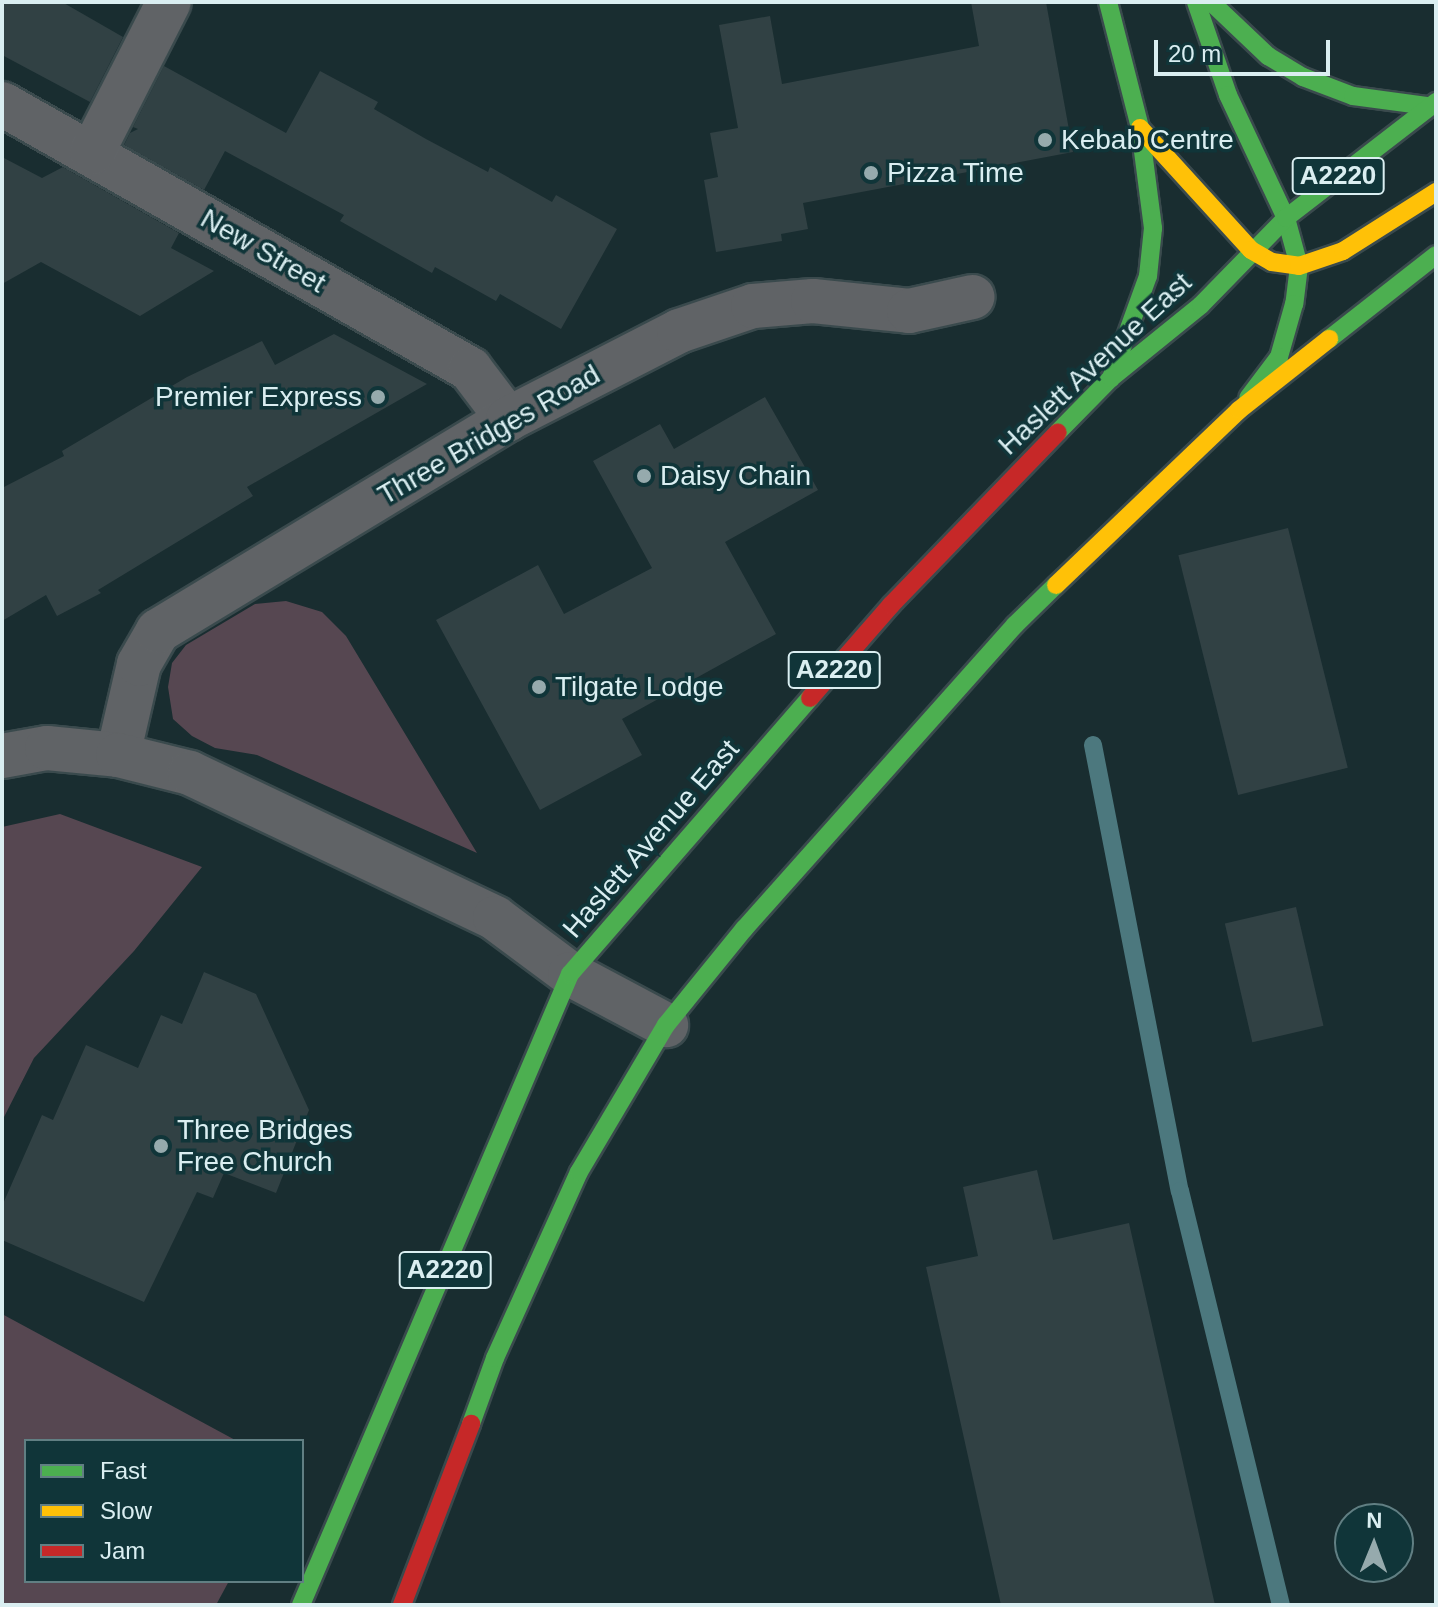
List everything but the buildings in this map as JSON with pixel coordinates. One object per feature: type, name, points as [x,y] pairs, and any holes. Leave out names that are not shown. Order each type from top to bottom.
[{"type":"main road","points":[[1108,2],[1140,128],[1153,228],[1148,276],[1111,378]]},
{"type":"main road","points":[[1196,2],[1228,95],[1286,218],[1299,266],[1294,304],[1279,357],[1239,410]]},
{"type":"main road","points":[[1211,2],[1268,56],[1303,77],[1353,96],[1432,104]]},
{"type":"main road","name":"Haslett Avenue East","points":[[301,1605],[570,974],[891,605],[1111,378],[1201,305],[1251,250],[1286,218],[1432,104]]},
{"type":"main road","points":[[1140,128],[1251,250],[1272,262],[1299,266],[1343,251],[1436,192]]},
{"type":"main road","name":"A2220","points":[[402,1605],[421,1563],[495,1358],[579,1172],[666,1025],[744,929],[1015,625],[1239,410],[1436,255]]},
{"type":"street","points":[[92,153],[169,2]]},
{"type":"street","name":"New Street","points":[[2,104],[470,369],[508,419]]},
{"type":"street","name":"Three Bridges Road","points":[[118,755],[139,664],[158,631],[508,419],[679,331],[753,306],[813,301],[909,311],[972,297]]},
{"type":"street","points":[[2,756],[47,748],[118,755],[190,773],[495,918],[570,974],[666,1025]]},
{"type":"shaded area","points":[[286,601],[322,612],[346,636],[477,853],[257,755],[215,748],[192,736],[173,719],[168,687],[172,663],[186,645],[255,604]]},
{"type":"shaded area","points":[[60,814],[202,867],[134,951],[34,1058],[2,1121],[2,827]]},
{"type":"shaded area","points":[[2,1314],[233,1439],[24,1439],[24,1583],[228,1583],[216,1605],[2,1605]]},
{"type":"waterway","points":[[1093,745],[1180,1191],[1281,1605]]},
{"type":"traffic: fast","points":[[1108,2],[1140,128],[1153,228],[1148,276],[1111,378]]},
{"type":"traffic: fast","points":[[1196,2],[1228,95],[1286,218],[1299,266],[1294,304],[1279,357],[1248,398]]},
{"type":"traffic: fast","points":[[1211,2],[1268,56],[1303,77],[1353,96],[1428,106]]},
{"type":"traffic: fast","points":[[1058,432],[1111,378],[1201,305],[1286,218],[1436,102]]},
{"type":"traffic: fast","points":[[1329,339],[1436,255]]},
{"type":"traffic: fast","points":[[471,1424],[495,1358],[579,1172],[666,1025],[744,929],[1015,625],[1056,585]]},
{"type":"traffic: fast","points":[[301,1605],[570,974],[810,698]]},
{"type":"traffic: slow","points":[[1140,128],[1251,250],[1272,262],[1299,266],[1343,251],[1436,192]]},
{"type":"traffic: slow","points":[[1056,585],[1239,410],[1329,339]]},
{"type":"traffic: jam","points":[[810,698],[891,605],[1058,432]]},
{"type":"traffic: jam","points":[[402,1605],[471,1424]]},
{"type":"place","name":"Kebab Centre","points":[[1045,140]]},
{"type":"place","name":"Pizza Time","points":[[871,173]]},
{"type":"place","name":"Premier Express","points":[[378,397]]},
{"type":"place","name":"Daisy Chain","points":[[644,476]]},
{"type":"place","name":"Tilgate Lodge","points":[[539,687]]},
{"type":"place","name":"Three Bridges Free Church","points":[[161,1146]]}]
